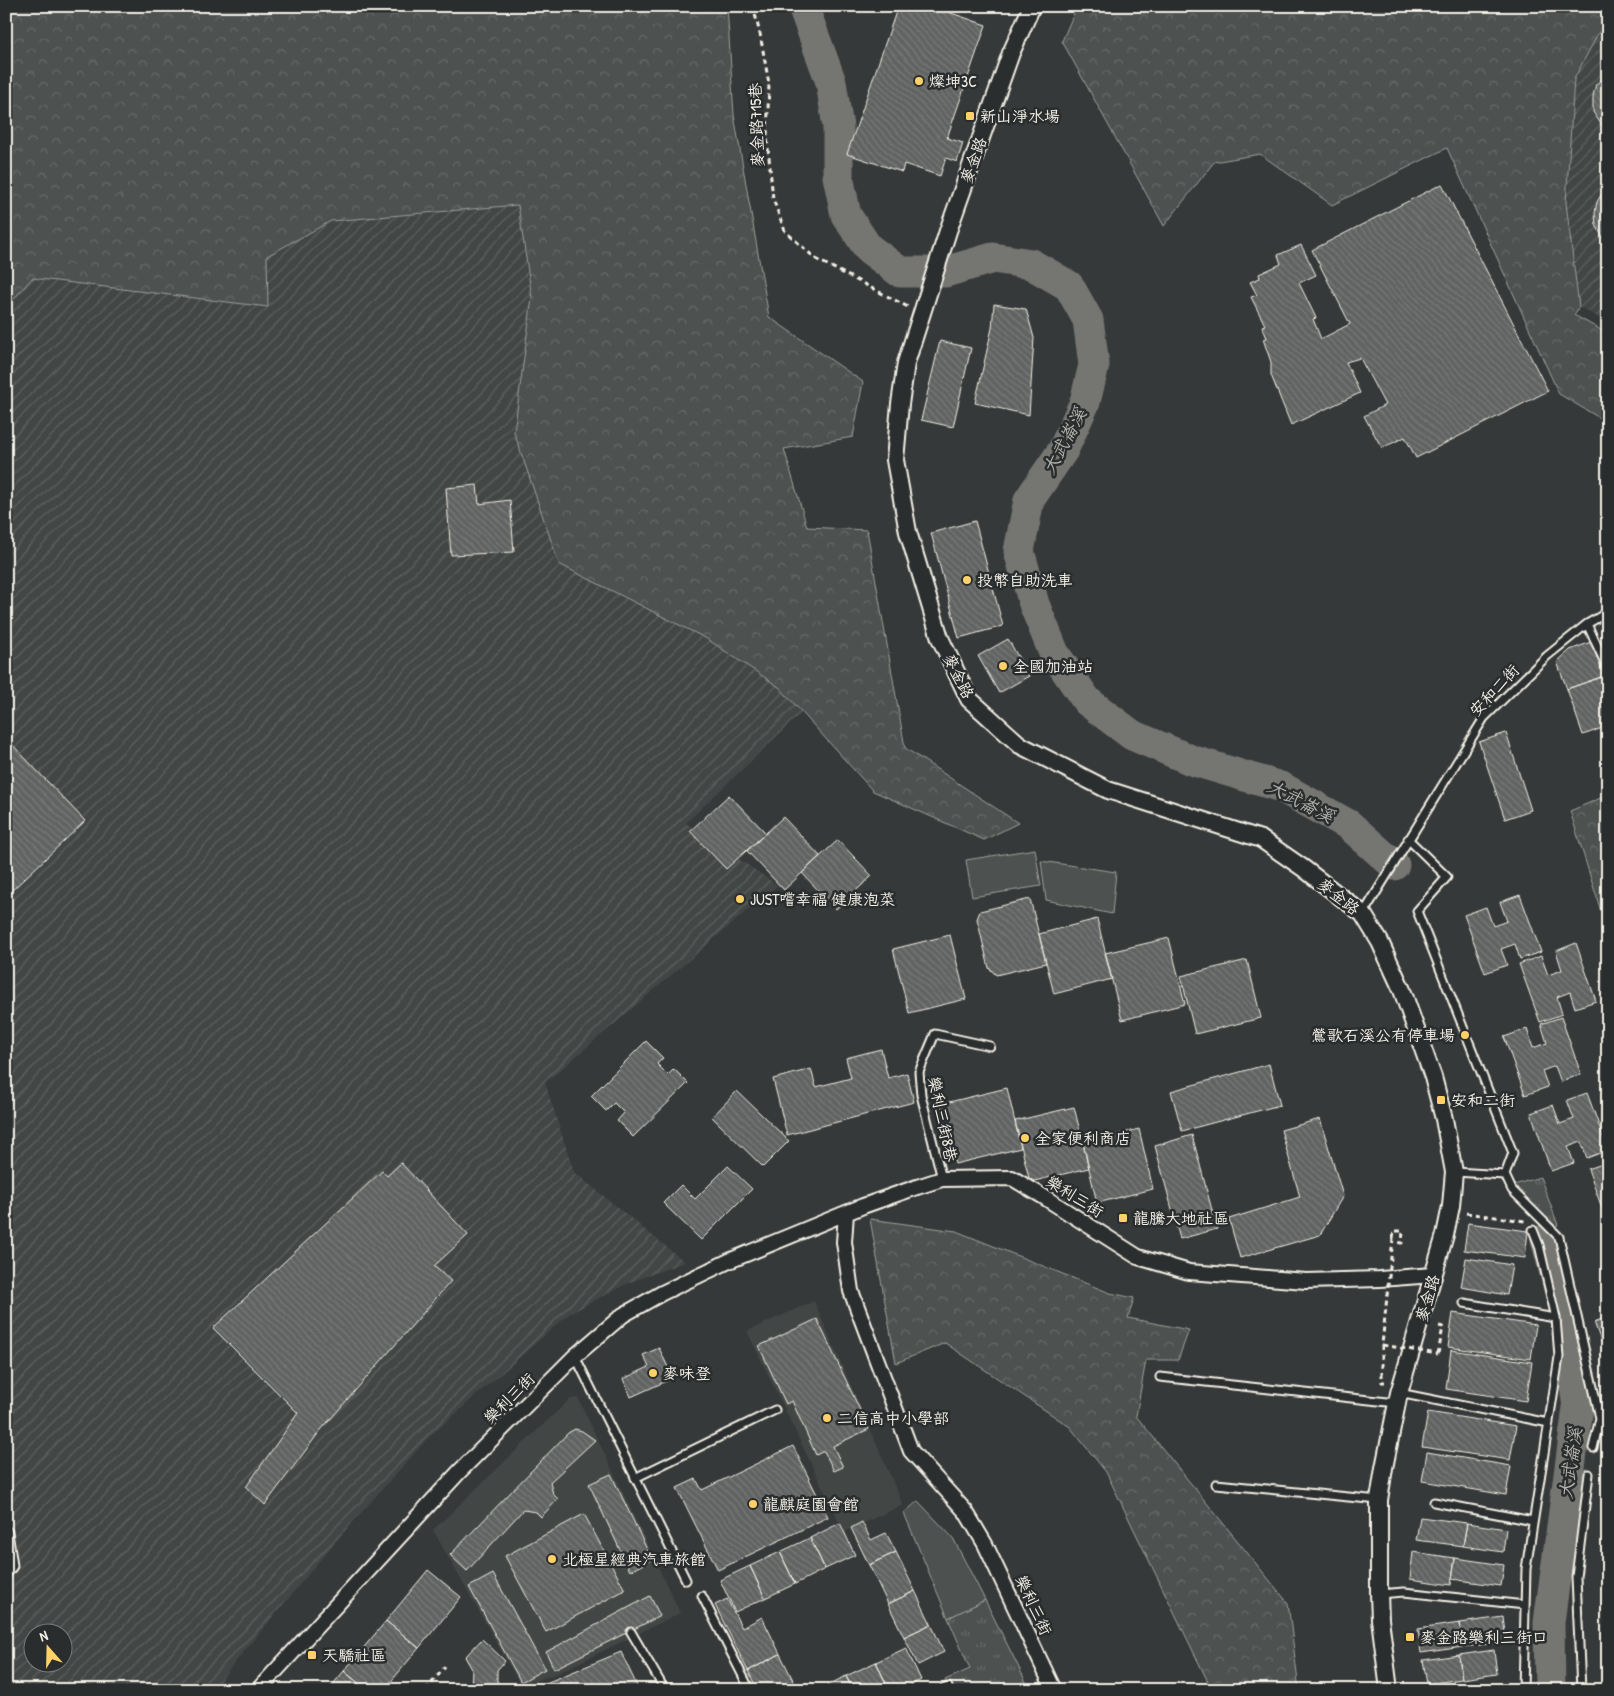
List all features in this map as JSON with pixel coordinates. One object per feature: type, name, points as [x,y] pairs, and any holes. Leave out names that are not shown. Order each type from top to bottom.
[{"type":"street","name":"麥金路","points":[[1032,6],[1011,53],[948,231],[906,363],[895,460],[908,532],[940,638],[969,699],[1020,746],[1108,790],[1261,839],[1303,868],[1363,914],[1380,942],[1405,999],[1433,1077],[1444,1119],[1454,1172],[1451,1206],[1445,1235],[1398,1398],[1379,1500],[1380,1619],[1389,1690]]},
{"type":"street","name":"樂利三街","points":[[258,1690],[459,1472],[576,1356],[623,1315],[662,1293],[729,1261],[846,1213],[942,1179],[1012,1178],[1138,1257],[1189,1272],[1306,1281],[1433,1275]]},
{"type":"street","name":"樂利三街","points":[[846,1213],[844,1242],[851,1291],[912,1451],[966,1512],[985,1544],[1054,1690]]},
{"type":"lane","name":"安和二街","points":[[1363,914],[1484,718],[1547,656],[1587,624],[1608,612]]},
{"type":"lane","points":[[1587,624],[1608,669]]},
{"type":"lane","points":[[1408,839],[1447,877],[1416,911],[1513,1154],[1505,1175],[1512,1190],[1559,1236],[1600,1418],[1593,1448]]},
{"type":"lane","name":"樂利三街8巷","points":[[942,1179],[921,1095],[918,1072],[935,1034],[990,1046]]},
{"type":"lane","points":[[1454,1172],[1505,1175]]},
{"type":"lane","points":[[1523,1690],[1526,1569],[1559,1357],[1556,1318],[1539,1246],[1533,1230]]},
{"type":"lane","points":[[1464,1303],[1556,1318]]},
{"type":"lane","points":[[576,1356],[686,1580]]},
{"type":"lane","points":[[1160,1377],[1398,1398],[1549,1423]]},
{"type":"lane","points":[[635,1478],[775,1410]]},
{"type":"lane","points":[[1581,1690],[1576,1577],[1589,1474]]},
{"type":"lane","points":[[1216,1484],[1379,1500]]},
{"type":"lane","points":[[1434,1502],[1533,1521]]},
{"type":"lane","points":[[6,1530],[8,1532],[13,1566],[6,1575]]},
{"type":"lane","points":[[1379,1594],[1404,1592],[1525,1605]]},
{"type":"lane","points":[[702,1596],[750,1690]]},
{"type":"lane","points":[[631,1632],[664,1690]]},
{"type":"path","name":"麥金路715巷","points":[[753,6],[769,84],[767,137],[773,199],[785,231],[816,259],[923,311]]},
{"type":"path","points":[[1466,1213],[1527,1221],[1533,1230]]},
{"type":"path","points":[[1382,1382],[1382,1345],[1394,1230],[1403,1231],[1402,1242],[1395,1242]]},
{"type":"path","points":[[1382,1345],[1438,1354],[1444,1327],[1439,1326]]},
{"type":"path","points":[[426,1690],[445,1667]]},
{"type":"shaded area","points":[[1608,15],[1608,312],[1603,320],[1579,307],[1566,203],[1574,79]]},
{"type":"shaded area","points":[[518,205],[532,298],[514,432],[559,564],[707,639],[779,687],[802,712],[686,823],[777,885],[545,1083],[574,1172],[685,1262],[628,1283],[569,1314],[430,1436],[341,1535],[212,1690],[6,1690],[6,308],[32,278],[267,307],[267,256],[331,221]]},
{"type":"shaded area","name":"二信高中小學部","points":[[814,1301],[903,1505],[844,1532],[747,1331]]},
{"type":"shaded area","name":"北極星經典汽車旅館","points":[[578,1398],[680,1613],[558,1673],[521,1686],[433,1530],[570,1399]]},
{"type":"green space","points":[[6,6],[727,6],[734,115],[769,317],[863,382],[853,437],[784,449],[807,527],[867,530],[905,748],[1018,823],[984,840],[873,791],[779,687],[707,639],[559,564],[514,432],[532,298],[518,205],[331,221],[267,256],[268,307],[32,278],[6,308]]},
{"type":"green space","points":[[1077,6],[1608,6],[1608,15],[1574,79],[1566,203],[1579,307],[1574,315],[1608,334],[1608,423],[1559,394],[1447,148],[1332,205],[1260,154],[1214,162],[1164,226],[1062,41]]},
{"type":"green space","points":[[1608,795],[1608,934],[1570,811]]},
{"type":"green space","points":[[1035,849],[1041,886],[972,897],[966,860]]},
{"type":"green space","points":[[1041,861],[1116,872],[1112,914],[1046,900]]},
{"type":"green space","points":[[1540,1177],[1558,1225],[1551,1227],[1514,1185]]},
{"type":"green space","points":[[870,1219],[956,1231],[1110,1293],[1134,1298],[1128,1318],[1189,1330],[1178,1360],[1146,1360],[1136,1416],[1288,1603],[1299,1690],[1212,1690],[1106,1472],[1070,1427],[945,1343],[896,1363]]},
{"type":"green space","points":[[918,1501],[953,1538],[985,1600],[948,1618],[904,1513]]},
{"type":"green space","points":[[985,1600],[1030,1690],[941,1690],[948,1687],[945,1680],[970,1669],[948,1618]]},
{"type":"building","name":"燦坤3C","points":[[898,6],[931,6],[986,25],[947,138],[963,143],[957,162],[946,158],[940,176],[904,164],[902,172],[847,154]]},
{"type":"building","points":[[1608,75],[1608,130],[1601,124],[1593,112],[1593,96],[1596,84]]},
{"type":"building","points":[[1442,184],[1548,391],[1416,458],[1405,437],[1382,448],[1364,416],[1385,405],[1360,358],[1346,362],[1360,393],[1291,425],[1271,375],[1271,362],[1263,339],[1267,338],[1262,326],[1265,325],[1251,297],[1257,295],[1250,282],[1260,278],[1259,274],[1281,264],[1278,255],[1301,245],[1316,275],[1299,283],[1316,318],[1313,319],[1321,339],[1350,324],[1312,250]]},
{"type":"building","points":[[1608,189],[1608,242],[1596,225],[1595,213],[1597,202],[1603,192]]},
{"type":"building","points":[[994,304],[1026,309],[1034,338],[1029,415],[975,403],[992,328]]},
{"type":"building","points":[[940,341],[971,348],[953,427],[921,420]]},
{"type":"building","points":[[477,485],[479,504],[510,500],[514,552],[451,555],[446,488]]},
{"type":"building","name":"投幣自助洗車","points":[[975,521],[1003,626],[959,638],[931,533]]},
{"type":"building","name":"全國加油站","points":[[1008,639],[1029,676],[999,693],[978,656]]},
{"type":"building","points":[[1591,642],[1604,676],[1567,689],[1557,662],[1570,650]]},
{"type":"building","points":[[1604,676],[1608,687],[1608,726],[1583,735],[1567,689]]},
{"type":"building","points":[[1506,733],[1531,810],[1505,819],[1479,742]]},
{"type":"building","points":[[6,738],[85,821],[6,896]]},
{"type":"building","points":[[729,795],[766,833],[726,869],[690,831]]},
{"type":"building","points":[[783,817],[820,856],[784,890],[747,851]]},
{"type":"building","points":[[838,840],[872,876],[836,909],[802,873]]},
{"type":"building","points":[[1520,895],[1541,952],[1520,959],[1515,944],[1501,949],[1507,965],[1485,973],[1464,915],[1486,907],[1493,926],[1507,921],[1500,902]]},
{"type":"building","points":[[1030,899],[1046,963],[996,975],[989,968],[977,919],[980,911]]},
{"type":"building","points":[[1097,919],[1112,979],[1054,994],[1039,934]]},
{"type":"building","points":[[950,935],[966,999],[909,1013],[893,949]]},
{"type":"building","points":[[1169,938],[1185,1004],[1122,1020],[1105,953]]},
{"type":"building","points":[[1576,943],[1596,1001],[1575,1008],[1570,992],[1557,997],[1562,1014],[1540,1022],[1519,964],[1541,956],[1548,975],[1562,970],[1556,951]]},
{"type":"building","points":[[1247,960],[1261,1018],[1195,1034],[1181,976]]},
{"type":"building","points":[[1561,1017],[1581,1074],[1561,1082],[1555,1066],[1542,1071],[1548,1087],[1525,1095],[1504,1037],[1527,1029],[1533,1048],[1547,1043],[1541,1024]]},
{"type":"building","points":[[646,1041],[663,1058],[657,1064],[668,1075],[674,1069],[688,1083],[633,1137],[617,1121],[624,1113],[614,1103],[606,1111],[591,1096]]},
{"type":"building","points":[[881,1049],[888,1078],[907,1073],[914,1102],[787,1135],[773,1079],[811,1069],[816,1087],[851,1078],[846,1058]]},
{"type":"building","points":[[1269,1064],[1280,1105],[1182,1131],[1171,1091]]},
{"type":"building","points":[[1007,1088],[1021,1148],[955,1164],[941,1104]]},
{"type":"building","points":[[737,1091],[789,1141],[763,1167],[712,1117]]},
{"type":"building","points":[[1587,1093],[1608,1150],[1587,1158],[1581,1142],[1568,1147],[1574,1163],[1551,1171],[1531,1113],[1553,1105],[1560,1124],[1574,1119],[1567,1100]]},
{"type":"building","points":[[1074,1107],[1089,1168],[1030,1182],[1015,1121]]},
{"type":"building","points":[[1320,1119],[1343,1196],[1320,1235],[1240,1258],[1229,1219],[1300,1197],[1281,1130]]},
{"type":"building","points":[[1139,1129],[1153,1189],[1097,1203],[1083,1143]]},
{"type":"building","points":[[1192,1135],[1217,1229],[1180,1239],[1155,1146]]},
{"type":"building","points":[[1608,1162],[1608,1225],[1588,1169]]},
{"type":"building","points":[[401,1163],[468,1235],[434,1266],[451,1281],[320,1431],[265,1505],[246,1487],[298,1413],[213,1328],[382,1171],[387,1176]]},
{"type":"building","points":[[728,1166],[752,1189],[701,1240],[663,1203],[681,1185],[695,1199]]},
{"type":"building","points":[[1468,1223],[1528,1231],[1525,1258],[1464,1250]]},
{"type":"building","points":[[1466,1258],[1512,1265],[1507,1295],[1461,1287]]},
{"type":"building","points":[[1453,1313],[1536,1325],[1531,1359],[1448,1347]]},
{"type":"building","points":[[1608,1317],[1608,1361],[1594,1322]]},
{"type":"building","points":[[817,1319],[869,1429],[833,1446],[843,1467],[834,1471],[824,1451],[816,1455],[792,1401],[786,1404],[759,1346]]},
{"type":"building","name":"麥味登","points":[[659,1348],[673,1378],[631,1397],[623,1379],[649,1367],[643,1355]]},
{"type":"building","points":[[1451,1350],[1532,1362],[1526,1401],[1446,1389]]},
{"type":"building","points":[[1428,1412],[1516,1426],[1510,1460],[1422,1447]]},
{"type":"building","points":[[575,1429],[582,1431],[595,1440],[550,1482],[553,1494],[558,1499],[541,1517],[536,1512],[523,1510],[467,1571],[450,1555],[568,1433]]},
{"type":"building","name":"龍麒庭園會館","points":[[793,1446],[828,1517],[718,1570],[677,1488],[696,1479],[702,1490]]},
{"type":"building","points":[[1427,1452],[1511,1466],[1506,1495],[1422,1481]]},
{"type":"building","points":[[611,1474],[652,1560],[630,1571],[589,1484]]},
{"type":"building","points":[[584,1514],[625,1590],[546,1632],[505,1556]]},
{"type":"building","points":[[1420,1517],[1467,1523],[1463,1546],[1416,1540]]},
{"type":"building","points":[[862,1522],[871,1540],[886,1533],[896,1552],[869,1565],[851,1528]]},
{"type":"building","points":[[840,1523],[855,1555],[825,1569],[810,1538]]},
{"type":"building","points":[[1467,1523],[1506,1529],[1503,1552],[1463,1546]]},
{"type":"building","points":[[810,1538],[825,1569],[795,1584],[780,1552]]},
{"type":"building","points":[[780,1552],[795,1584],[765,1598],[750,1566]]},
{"type":"building","points":[[896,1552],[915,1591],[888,1604],[869,1565]]},
{"type":"building","points":[[1413,1552],[1455,1558],[1451,1585],[1410,1579]]},
{"type":"building","points":[[1455,1558],[1504,1565],[1501,1586],[1452,1579]]},
{"type":"building","points":[[750,1566],[765,1598],[735,1612],[720,1580]]},
{"type":"building","points":[[428,1570],[461,1597],[419,1648],[386,1621]]},
{"type":"building","points":[[493,1574],[545,1669],[521,1682],[469,1587]]},
{"type":"building","points":[[915,1591],[931,1624],[904,1637],[888,1604]]},
{"type":"building","points":[[650,1596],[660,1616],[554,1669],[546,1652]]},
{"type":"building","points":[[727,1599],[742,1628],[762,1617],[780,1654],[748,1671],[715,1605]]},
{"type":"building","points":[[1503,1617],[1506,1642],[1463,1647],[1460,1623]]},
{"type":"building","points":[[386,1621],[419,1648],[384,1690],[367,1690],[344,1671]]},
{"type":"building","points":[[1460,1623],[1463,1647],[1421,1653],[1418,1629]]},
{"type":"building","points":[[931,1624],[944,1652],[918,1665],[904,1637]]},
{"type":"building","points":[[482,1639],[505,1661],[497,1670],[497,1681],[502,1690],[471,1690],[472,1669],[465,1657]]},
{"type":"building","points":[[906,1648],[921,1680],[901,1690],[889,1690],[876,1662]]},
{"type":"building","points":[[1494,1650],[1497,1674],[1462,1679],[1459,1655]]},
{"type":"building","points":[[621,1652],[639,1690],[529,1690]]},
{"type":"building","points":[[780,1654],[798,1690],[758,1690],[748,1671]]},
{"type":"building","points":[[1459,1655],[1462,1679],[1427,1684],[1423,1660]]},
{"type":"building","points":[[876,1662],[889,1690],[853,1690],[846,1676]]},
{"type":"building","points":[[344,1671],[367,1690],[328,1690]]},
{"type":"building","points":[[846,1676],[853,1690],[818,1690]]},
{"type":"waterway","name":"大武崙溪","points":[[803,6],[831,82],[838,127],[838,176],[846,215],[868,248],[900,272],[945,272],[993,258],[1031,264],[1069,286],[1088,320],[1094,365],[1085,402],[1063,450],[1029,500],[1019,551],[1034,604],[1054,653],[1087,701],[1132,735],[1191,760],[1281,787],[1349,825],[1394,865]]},
{"type":"waterway","name":"大武崙溪","points":[[1546,1239],[1566,1315],[1578,1408],[1549,1622],[1550,1690]]},
{"type":"place","name":"燦坤3C","points":[[919,81]]},
{"type":"place","name":"新山淨水場","points":[[970,116]]},
{"type":"place","name":"投幣自助洗車","points":[[967,580]]},
{"type":"place","name":"全國加油站","points":[[1003,666]]},
{"type":"place","name":"JUST嚐幸福 健康泡菜","points":[[740,899]]},
{"type":"place","name":"鶯歌石溪公有停車場","points":[[1465,1035]]},
{"type":"place","name":"安和二街","points":[[1441,1100]]},
{"type":"place","name":"全家便利商店","points":[[1025,1138]]},
{"type":"place","name":"龍騰大地社區","points":[[1123,1218]]},
{"type":"place","name":"麥味登","points":[[653,1373]]},
{"type":"place","name":"二信高中小學部","points":[[827,1418]]},
{"type":"place","name":"龍麒庭園會館","points":[[753,1504]]},
{"type":"place","name":"北極星經典汽車旅館","points":[[552,1559]]},
{"type":"place","name":"麥金路樂利三街口","points":[[1410,1637]]},
{"type":"place","name":"天驕社區","points":[[312,1655]]}]
